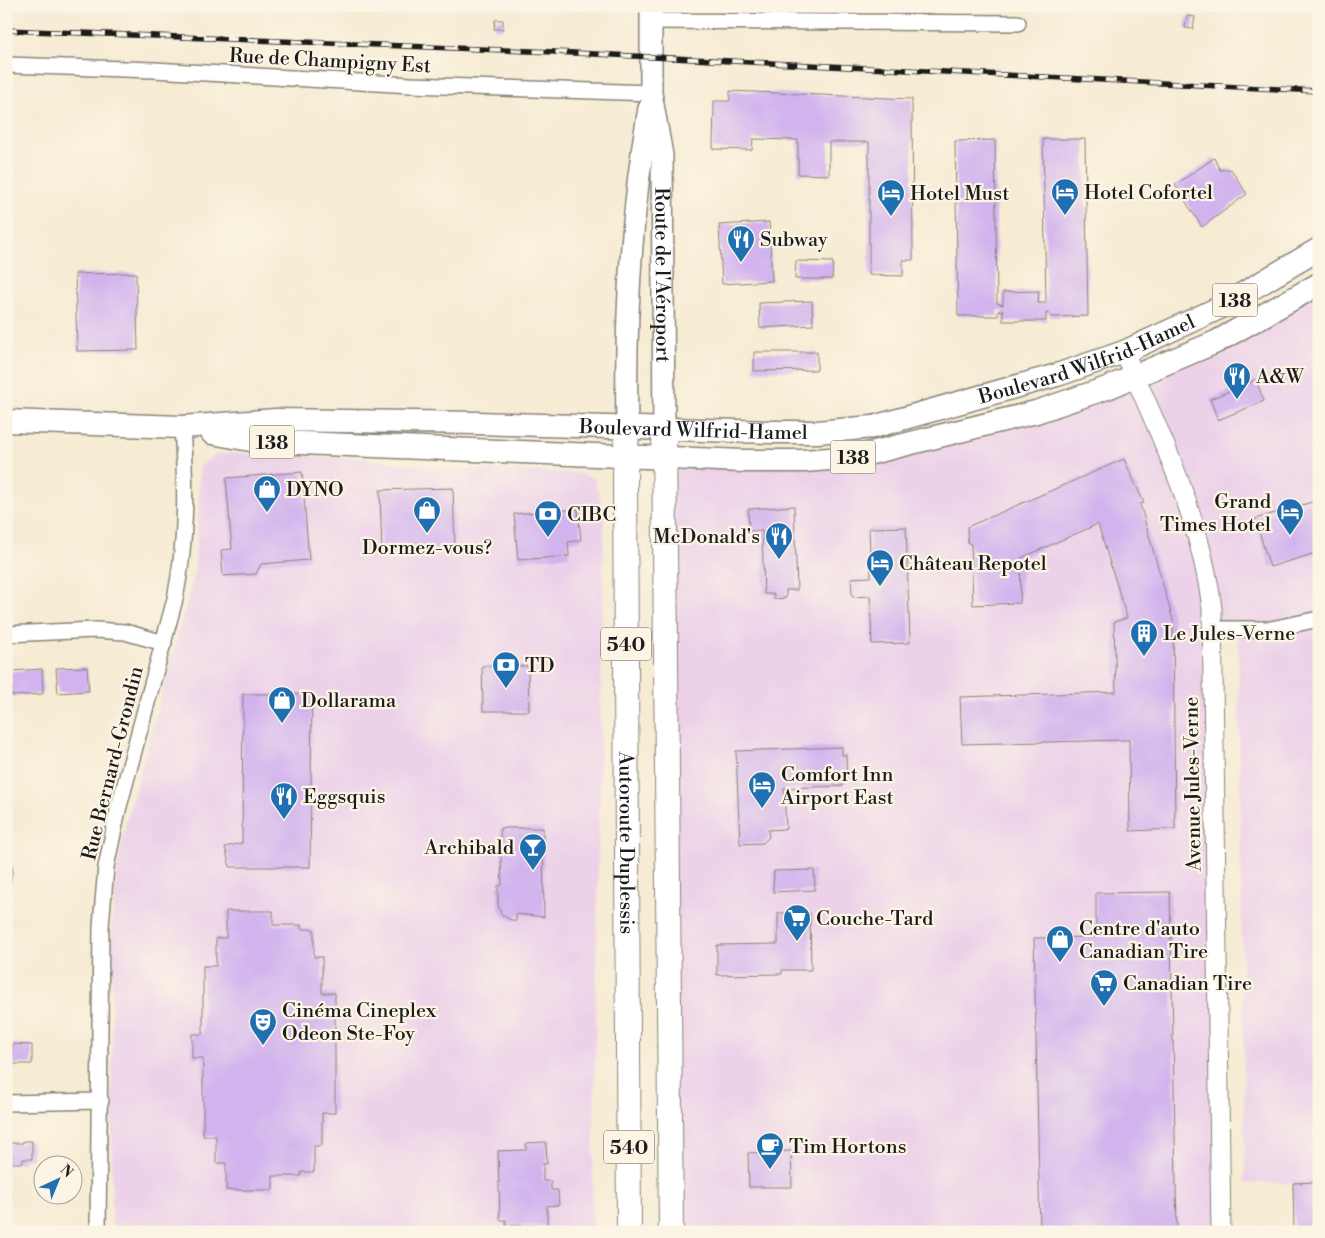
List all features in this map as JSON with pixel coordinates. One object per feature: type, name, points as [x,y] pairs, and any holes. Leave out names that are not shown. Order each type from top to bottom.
[{"type":"highway","name":"Route de l'Aéroport","points":[[625,456],[627,427]]},
{"type":"highway","name":"Route de l'Aéroport","points":[[664,428],[664,458]]},
{"type":"highway","name":"Autoroute Duplessis","points":[[625,456],[629,1232]]},
{"type":"highway","name":"Autoroute Duplessis","points":[[664,458],[671,1232]]},
{"type":"main road","name":"Route de l'Aéroport","points":[[651,13],[652,93],[662,156],[664,428]]},
{"type":"main road","name":"Route de l'Aéroport","points":[[627,427],[629,313],[638,185],[652,93]]},
{"type":"main road","name":"Boulevard Wilfrid-Hamel","points":[[6,421],[182,428],[276,420],[817,432],[873,427],[1031,384],[1124,352],[1226,305],[1319,250]]},
{"type":"main road","name":"Boulevard Wilfrid-Hamel","points":[[182,428],[256,441],[664,458],[804,461],[839,459],[887,450],[1036,412],[1136,377],[1236,331],[1319,284]]},
{"type":"street","points":[[651,13],[1018,23]]},
{"type":"street","name":"Rue de Champigny Est","points":[[6,65],[154,70],[411,85],[652,93]]},
{"type":"street","name":"Avenue Jules-Verne","points":[[1124,352],[1194,520],[1207,575],[1213,629],[1221,1232]]},
{"type":"street","name":"Rue Bernard-Grondin","points":[[98,1232],[101,1101],[101,926],[106,867],[118,810],[176,599],[186,527],[182,428]]},
{"type":"street","points":[[1213,629],[1271,629],[1319,619]]},
{"type":"street","points":[[6,634],[125,632],[164,643]]},
{"type":"street","points":[[6,1103],[101,1101]]},
{"type":"shaded area","points":[[1314,287],[1319,303],[1319,1183],[1245,1183],[1238,630],[1214,629],[1221,1232],[671,1232],[665,458],[804,461],[1036,412]]},
{"type":"shaded area","points":[[232,453],[370,459],[436,468],[576,473],[594,478],[604,518],[592,1232],[112,1232],[112,925],[117,868],[126,823],[195,572],[200,467],[214,455]]},
{"type":"building","points":[[1187,16],[1195,17],[1193,29],[1185,28]]},
{"type":"building","points":[[495,20],[503,20],[503,29],[494,29]]},
{"type":"building","name":"Hotel Must","points":[[730,91],[912,99],[913,260],[903,260],[903,276],[869,275],[869,142],[829,142],[829,175],[798,174],[798,140],[753,139],[752,150],[713,149],[714,101],[730,101]]},
{"type":"building","name":"Hotel Cofortel","points":[[1043,139],[1085,139],[1088,316],[1051,317],[1049,313],[1046,313],[1046,321],[1003,321],[1003,310],[998,311],[998,316],[958,316],[955,141],[995,140],[997,303],[1003,305],[1003,292],[1039,291],[1038,303],[1046,303]]},
{"type":"building","points":[[1214,158],[1220,170],[1231,169],[1247,194],[1202,227],[1175,185]]},
{"type":"building","points":[[769,222],[772,281],[722,284],[719,225]]},
{"type":"building","points":[[796,261],[833,262],[832,279],[795,279]]},
{"type":"building","points":[[136,273],[138,350],[77,351],[75,274]]},
{"type":"building","points":[[812,301],[813,325],[760,328],[759,303]]},
{"type":"building","points":[[754,352],[817,352],[817,370],[754,371]]},
{"type":"building","name":"A&W","points":[[1256,380],[1264,401],[1218,420],[1210,399]]},
{"type":"building","name":"Le Jules-Verne","points":[[1124,459],[1144,503],[1140,504],[1173,620],[1175,829],[1130,831],[1129,740],[962,744],[960,697],[1116,692],[1114,622],[1127,618],[1098,524],[1021,558],[1020,603],[973,605],[971,544],[968,543],[967,527]]},
{"type":"building","name":"DYNO","points":[[302,472],[309,560],[261,564],[256,574],[223,576],[221,550],[232,549],[226,478]]},
{"type":"building","points":[[453,488],[455,551],[382,553],[380,490]]},
{"type":"building","name":"Grand Times Hotel","points":[[1319,500],[1319,552],[1270,567],[1255,519]]},
{"type":"building","name":"McDonald's","points":[[794,506],[797,590],[786,590],[786,598],[774,599],[774,594],[764,594],[762,531],[749,531],[748,509]]},
{"type":"building","points":[[578,509],[581,540],[568,542],[569,556],[518,560],[514,514]]},
{"type":"building","name":"Château Repotel","points":[[906,527],[910,643],[872,644],[870,596],[852,597],[851,578],[871,577],[869,528]]},
{"type":"building","name":"TD","points":[[482,666],[528,666],[529,711],[483,711]]},
{"type":"building","points":[[87,667],[89,691],[58,693],[56,668]]},
{"type":"building","points":[[42,669],[43,694],[12,696],[11,671]]},
{"type":"building","points":[[243,694],[312,694],[310,867],[230,867],[225,847],[242,843]]},
{"type":"building","name":"Comfort Inn Airport East","points":[[842,747],[842,755],[846,755],[847,777],[843,778],[843,786],[784,788],[786,829],[768,830],[769,837],[763,843],[740,844],[736,751]]},
{"type":"building","points":[[6,771],[9,771],[10,792],[6,792]]},
{"type":"building","points":[[500,828],[543,828],[544,917],[516,914],[516,921],[501,914],[498,905],[498,886],[502,885]]},
{"type":"building","points":[[6,839],[9,839],[10,859],[6,859]]},
{"type":"building","points":[[6,865],[13,867],[7,901],[6,901]]},
{"type":"building","points":[[814,870],[815,890],[773,892],[774,871]]},
{"type":"building","name":"Canadian Tire","points":[[1170,892],[1177,1232],[1040,1232],[1034,938],[1096,937],[1096,893]]},
{"type":"building","name":"Cinéma Cineplex Odeon Ste-Foy","points":[[226,911],[273,911],[273,925],[301,925],[301,929],[314,929],[314,957],[322,957],[322,993],[335,993],[335,1113],[322,1113],[322,1146],[314,1146],[314,1172],[301,1172],[301,1176],[273,1176],[273,1190],[226,1190],[226,1163],[216,1163],[216,1136],[203,1136],[203,1058],[192,1058],[192,1034],[203,1034],[203,966],[216,966],[216,938],[226,938]]},
{"type":"building","points":[[778,913],[810,913],[811,970],[782,970],[782,974],[717,975],[717,945],[778,944]]},
{"type":"building","points":[[12,1044],[32,1045],[32,1064],[12,1064]]},
{"type":"building","points":[[23,1141],[32,1141],[32,1159],[23,1159],[23,1163],[6,1163],[6,1143],[23,1143]]},
{"type":"building","points":[[546,1142],[547,1164],[543,1164],[543,1181],[551,1181],[551,1190],[558,1190],[559,1205],[547,1206],[547,1225],[506,1226],[506,1220],[500,1220],[498,1151],[526,1150],[526,1143]]},
{"type":"building","name":"Tim Hortons","points":[[791,1151],[792,1187],[749,1187],[748,1153]]},
{"type":"building","points":[[1319,1182],[1319,1232],[1294,1232],[1293,1183]]},
{"type":"railway","points":[[6,30],[555,52],[1319,91]]},
{"type":"place","name":"Hotel Cofortel","points":[[1065,216]]},
{"type":"place","name":"Hotel Must","points":[[891,217]]},
{"type":"place","name":"Subway","points":[[741,263]]},
{"type":"place","name":"A&W","points":[[1237,400]]},
{"type":"place","name":"DYNO","points":[[267,513]]},
{"type":"place","name":"Dormez-vous?","points":[[427,534]]},
{"type":"place","name":"Grand Times Hotel","points":[[1290,536]]},
{"type":"place","name":"CIBC","points":[[548,538]]},
{"type":"place","name":"McDonald's","points":[[779,560]]},
{"type":"place","name":"Château Repotel","points":[[880,587]]},
{"type":"place","name":"Le Jules-Verne","points":[[1144,657]]},
{"type":"place","name":"TD","points":[[506,689]]},
{"type":"place","name":"Dollarama","points":[[282,724]]},
{"type":"place","name":"Comfort Inn Airport East","points":[[762,809]]},
{"type":"place","name":"Eggsquis","points":[[284,820]]},
{"type":"place","name":"Archibald","points":[[533,871]]},
{"type":"place","name":"Couche-Tard","points":[[797,942]]},
{"type":"place","name":"Centre d'auto Canadian Tire","points":[[1060,963]]},
{"type":"place","name":"Canadian Tire","points":[[1104,1007]]},
{"type":"place","name":"Cinéma Cineplex Odeon Ste-Foy","points":[[263,1046]]},
{"type":"place","name":"Tim Hortons","points":[[770,1170]]}]
